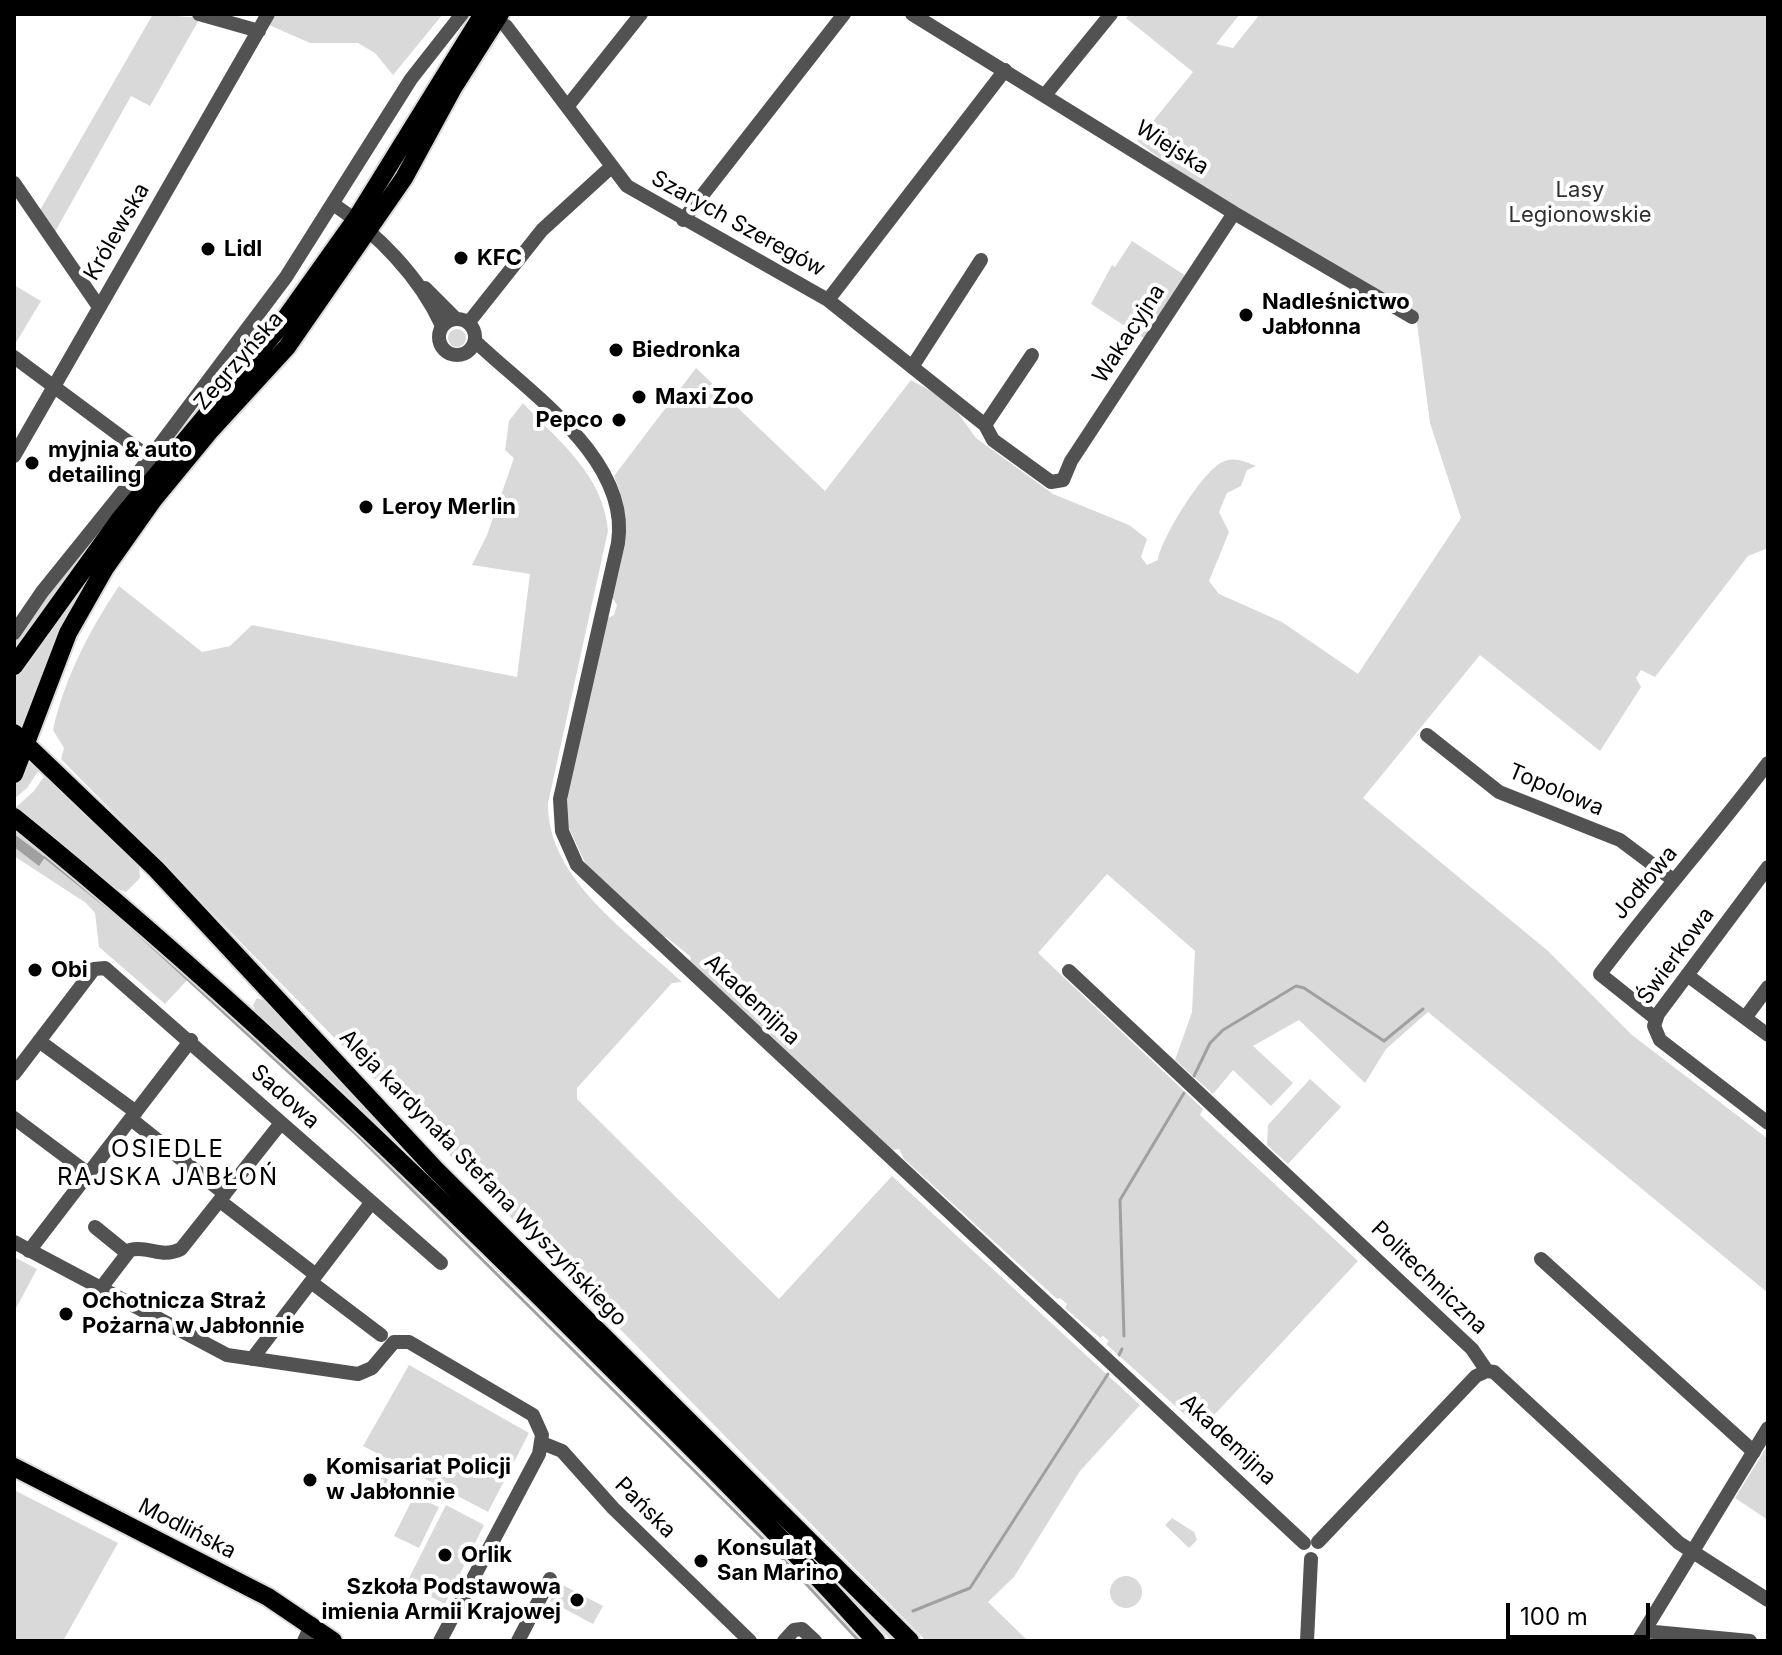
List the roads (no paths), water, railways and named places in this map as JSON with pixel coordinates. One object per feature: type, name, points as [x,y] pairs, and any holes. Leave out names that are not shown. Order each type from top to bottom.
[{"type":"main road","name":"Zegrzyńska","points":[[14,774],[20,738],[68,633],[105,568],[191,454],[287,347],[362,225],[483,14]]},
{"type":"main road","name":"Zegrzyńska","points":[[14,666],[120,519],[404,178],[471,58],[507,18]]},
{"type":"main road","name":"Aleja kardynała Stefana Wyszyńskiego","points":[[20,738],[156,869],[435,1169],[910,1641]]},
{"type":"main road","name":"Aleja kardynała Stefana Wyszyńskiego","points":[[14,817],[166,944],[396,1156],[762,1518],[876,1641]]},
{"type":"main road","name":"Modlińska","points":[[14,1467],[268,1597],[308,1632],[333,1641]]},
{"type":"street","points":[[199,14],[259,31]]},
{"type":"street","name":"Królewska","points":[[14,456],[268,14]]},
{"type":"street","points":[[14,633],[42,592],[150,458],[286,277],[411,79],[462,14]]},
{"type":"street","points":[[567,107],[641,14]]},
{"type":"street","points":[[683,220],[844,14]]},
{"type":"street","name":"Wiejska","points":[[912,14],[1234,213],[1412,317]]},
{"type":"street","points":[[1045,95],[1111,14]]},
{"type":"street","name":"Szarych Szeregów","points":[[507,18],[610,168],[627,186],[828,300],[985,425],[993,440],[1051,482],[1063,480]]},
{"type":"street","points":[[828,300],[1005,70]]},
{"type":"street","points":[[456,322],[542,230],[610,168]]},
{"type":"street","points":[[14,183],[99,307]]},
{"type":"street","points":[[333,204],[362,225],[456,322],[472,346]]},
{"type":"street","name":"Wakacyjna","points":[[1063,480],[1071,461],[1234,213]]},
{"type":"street","points":[[912,367],[981,260]]},
{"type":"street","name":"Akademijna","points":[[456,322],[439,336],[443,349],[455,355],[472,346],[531,390],[585,447],[611,486],[619,513],[618,543],[560,804],[562,831],[577,865],[1311,1542]]},
{"type":"street","points":[[985,425],[1032,355]]},
{"type":"street","points":[[14,357],[150,458]]},
{"type":"street","name":"Topolowa","points":[[1427,735],[1499,792],[1620,840],[1672,879]]},
{"type":"street","name":"Jodłowa","points":[[1655,1018],[1600,974],[1672,879],[1701,853],[1768,763]]},
{"type":"street","name":"Świerkowa","points":[[1768,867],[1655,1018],[1660,1040],[1768,1123]]},
{"type":"street","name":"Sadowa","points":[[39,1041],[99,966],[191,1040],[441,1263]]},
{"type":"street","name":"Politechniczna","points":[[1069,971],[1328,1210],[1465,1342],[1487,1371],[1494,1372],[1691,1553],[1768,1600]]},
{"type":"street","points":[[1687,975],[1768,1035]]},
{"type":"street","points":[[1745,1018],[1768,987]]},
{"type":"street","points":[[29,1251],[191,1040]]},
{"type":"street","points":[[14,1074],[39,1041],[133,1116],[381,1335]]},
{"type":"street","points":[[14,1118],[89,1174]]},
{"type":"street","points":[[101,1288],[127,1253],[138,1248],[171,1254],[181,1249],[281,1123]]},
{"type":"street","points":[[252,1359],[371,1203]]},
{"type":"street","points":[[95,1227],[127,1253]]},
{"type":"street","points":[[14,1242],[227,1355],[353,1373],[372,1368],[394,1342],[409,1342],[526,1409],[541,1430],[542,1443],[440,1641]]},
{"type":"street","points":[[1541,1259],[1754,1452]]},
{"type":"street","points":[[1307,1641],[1311,1559],[1321,1553],[1311,1542],[1476,1376],[1487,1371]]},
{"type":"street","points":[[1742,1641],[1641,1636],[1768,1428]]},
{"type":"street","name":"Pańska","points":[[542,1443],[562,1451],[613,1508],[750,1641]]},
{"type":"street","points":[[518,1641],[550,1579]]},
{"type":"street","points":[[784,1641],[794,1630],[802,1629],[815,1641]]},
{"type":"waterway","points":[[45,857],[121,918],[359,1137],[782,1558],[859,1641]]},
{"type":"waterway","points":[[1194,1076],[1210,1043],[1223,1030],[1296,986],[1304,988],[1384,1041],[1423,1009]]},
{"type":"waterway","points":[[1124,1336],[1120,1200],[1184,1093]]},
{"type":"waterway","points":[[1119,1355],[1122,1349]]},
{"type":"waterway","points":[[913,1611],[970,1588],[1108,1374]]},
{"type":"place","name":"Lidl","points":[[208,249]]},
{"type":"place","name":"KFC","points":[[461,258]]},
{"type":"place","name":"Nadleśnictwo Jabłonna","points":[[1246,315]]},
{"type":"place","name":"Biedronka","points":[[616,350]]},
{"type":"place","name":"Maxi Zoo","points":[[639,397]]},
{"type":"place","name":"Pepco","points":[[619,420]]},
{"type":"place","name":"myjnia & auto detailing","points":[[32,463]]},
{"type":"place","name":"Leroy Merlin","points":[[366,507]]},
{"type":"place","name":"Obi","points":[[35,970]]},
{"type":"place","name":"Ochotnicza Straż Pożarna w Jabłonnie","points":[[66,1314]]},
{"type":"place","name":"Komisariat Policji w Jabłonnie","points":[[310,1480]]},
{"type":"place","name":"Orlik","points":[[445,1555]]},
{"type":"place","name":"Konsulat San Marino","points":[[701,1561]]},
{"type":"place","name":"Szkoła Podstawowa imienia Armii Krajowej","points":[[577,1600]]},
{"type":"district","name":"OSIEDLE RAJSKA JABŁOŃ","points":[[168,1164]]},
{"type":"park label","name":"Lasy Legionowskie","points":[[1580,202]]}]
